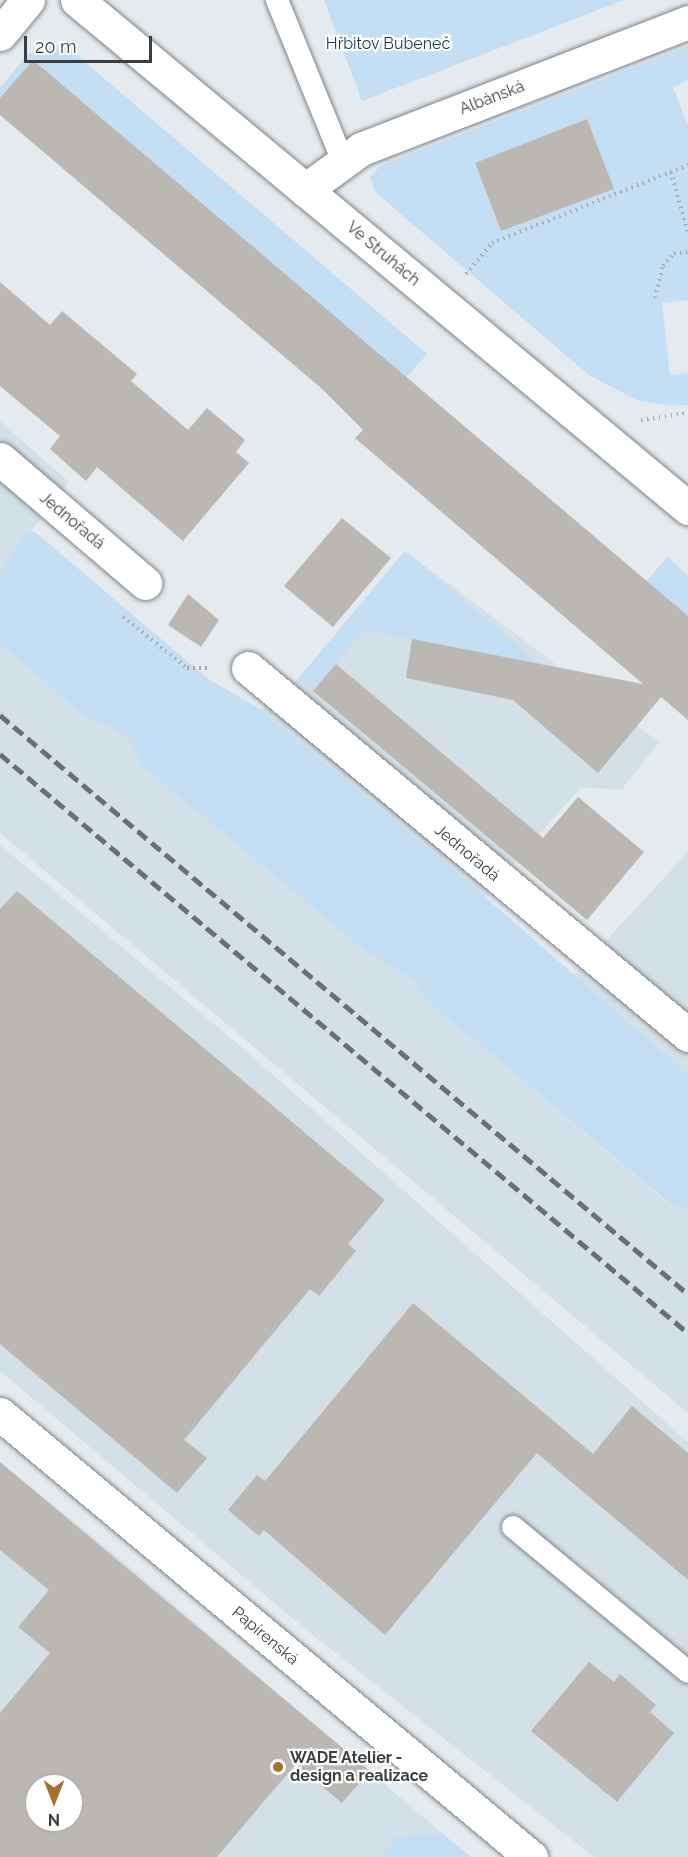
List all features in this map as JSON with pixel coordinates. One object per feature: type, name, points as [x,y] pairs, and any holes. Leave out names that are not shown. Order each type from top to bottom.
[{"type":"street","points":[[0,34],[28,0]]},
{"type":"street","name":"Ve Struhách","points":[[77,0],[305,190],[681,491]]},
{"type":"street","name":"Albánská","points":[[305,190],[342,159],[688,22]]},
{"type":"street","name":"Jednořadá","points":[[0,459],[145,583]]},
{"type":"street","name":"Jednořadá","points":[[248,668],[688,1035]]},
{"type":"street","name":"Papírenská","points":[[0,1414],[531,1857]]},
{"type":"lane","points":[[277,0],[342,159]]},
{"type":"lane","points":[[513,1527],[688,1672]]},
{"type":"path","points":[[470,286],[461,278],[492,243],[688,165]]},
{"type":"path","points":[[671,172],[688,233]]},
{"type":"path","points":[[655,298],[663,266],[674,253],[688,252]]},
{"type":"path","points":[[634,422],[688,413]]},
{"type":"shaded area","points":[[0,421],[69,482],[0,572]]},
{"type":"shaded area","points":[[405,551],[659,742],[622,789],[580,788],[485,897],[261,710],[298,679]]},
{"type":"shaded area","points":[[0,644],[86,718],[112,727],[131,744],[143,767],[365,951],[413,980],[431,1005],[672,1206],[688,1211],[688,1413],[0,833]]},
{"type":"shaded area","points":[[0,845],[245,1050],[688,1442],[688,1857],[594,1857],[305,1629],[0,1371]]},
{"type":"shaded area","points":[[688,852],[688,1074],[574,975]]},
{"type":"shaded area","points":[[0,1462],[131,1568],[443,1834],[396,1837],[380,1857],[0,1857]]},
{"type":"green space","name":"Hřbitov Bubeneč","points":[[324,0],[624,0],[362,101]]},
{"type":"green space","points":[[54,44],[72,51],[427,354],[406,378],[33,60],[0,98],[0,88],[28,54]]},
{"type":"green space","points":[[688,46],[688,80],[673,87],[688,126],[688,300],[662,303],[670,375],[688,373],[688,405],[670,406],[639,401],[590,376],[375,192],[370,177],[380,166]],"holes":[[[475,163],[613,189],[501,231]]]},
{"type":"green space","points":[[34,531],[207,678],[261,710],[454,870],[688,1074],[688,1211],[673,1206],[431,1005],[413,980],[365,951],[143,767],[131,744],[112,727],[86,718],[0,644],[0,572],[23,536]]},
{"type":"green space","points":[[405,551],[542,666],[364,630],[313,691],[298,679]]},
{"type":"green space","points":[[667,557],[688,575],[688,618],[646,582]]},
{"type":"green space","points":[[443,1834],[471,1857],[380,1857],[396,1837]]},
{"type":"building","points":[[33,60],[688,616],[688,720],[661,697],[598,773],[513,700],[406,678],[412,639],[643,684],[355,438],[363,430],[321,388],[0,115],[0,98]]},
{"type":"building","points":[[587,119],[614,189],[501,231],[475,163]]},
{"type":"building","points":[[0,282],[50,325],[62,311],[137,374],[131,381],[188,430],[207,408],[245,440],[236,452],[249,463],[183,541],[97,467],[86,481],[50,449],[60,436],[0,386]]},
{"type":"building","points":[[342,518],[391,558],[333,627],[284,586]]},
{"type":"building","points":[[188,594],[219,620],[201,647],[168,625]]},
{"type":"building","points":[[336,664],[543,838],[578,797],[644,852],[587,920],[313,691]]},
{"type":"building","points":[[17,891],[385,1200],[348,1244],[356,1251],[319,1296],[310,1289],[184,1440],[207,1458],[177,1493],[0,1344],[0,909]]},
{"type":"building","points":[[413,1303],[593,1454],[632,1406],[688,1453],[688,1580],[537,1453],[385,1635],[264,1530],[259,1536],[228,1510],[257,1475],[265,1481]]},
{"type":"building","points":[[0,1462],[370,1771],[342,1803],[299,1767],[299,1760],[217,1857],[0,1857],[0,1713],[50,1653],[18,1627],[49,1590],[0,1550]]},
{"type":"building","points":[[589,1662],[614,1682],[620,1674],[656,1705],[650,1712],[674,1733],[617,1802],[531,1731]]},
{"type":"railway","points":[[0,715],[688,1294]]},
{"type":"railway","points":[[0,754],[688,1333]]},
{"type":"place","name":"WADE Atelier - design a realizace","points":[[278,1767]]}]
